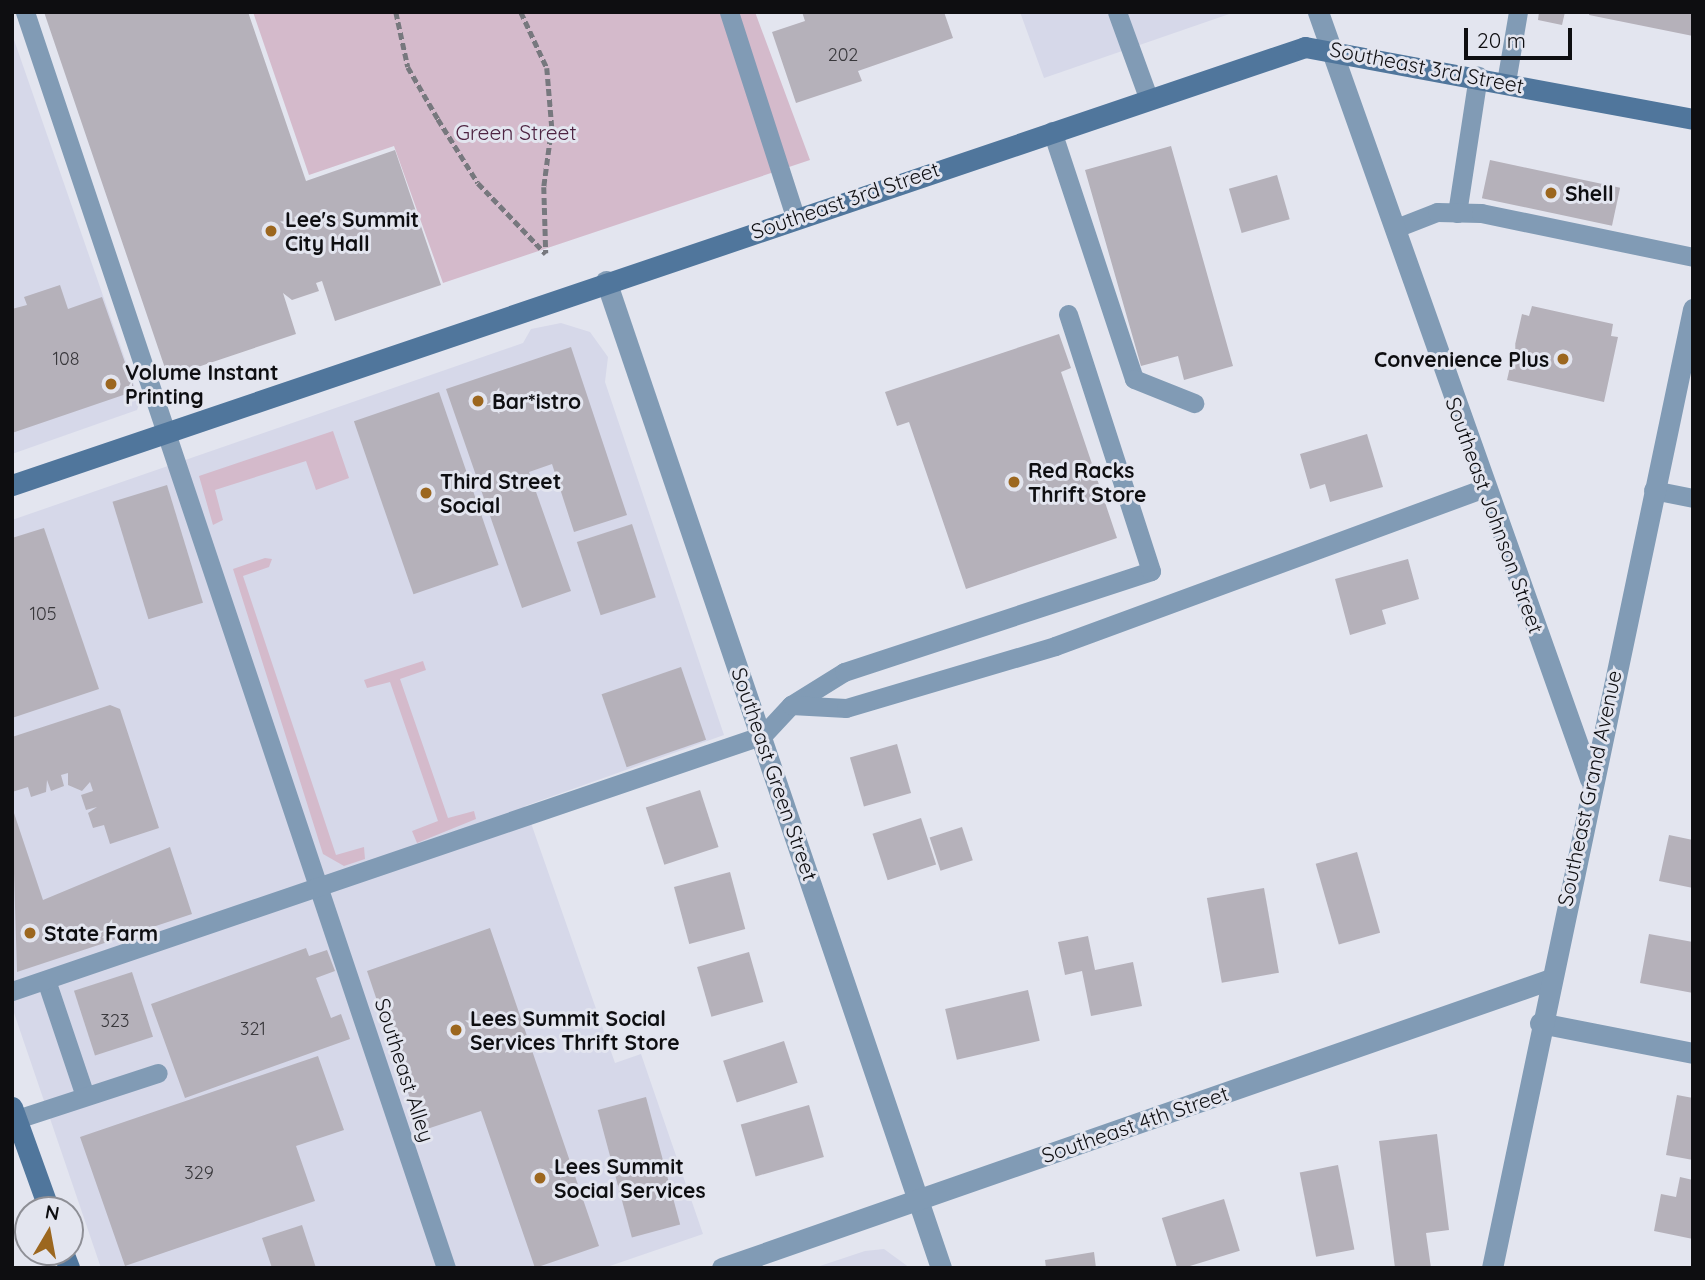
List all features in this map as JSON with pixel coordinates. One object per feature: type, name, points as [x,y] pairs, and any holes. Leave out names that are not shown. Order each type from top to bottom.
[{"type":"main road","name":"Southeast 3rd Street","points":[[12,485],[795,216],[1052,131],[1249,61],[1331,47],[1693,119]]},
{"type":"main road","points":[[14,1113],[44,1196]]},
{"type":"street","name":"Southeast Johnson Street","points":[[1318,12],[1590,779]]},
{"type":"street","name":"Southeast Green Street","points":[[607,281],[763,735],[941,1268]]},
{"type":"street","name":"Southeast Grand Avenue","points":[[1492,1268],[1548,979],[1693,309]]},
{"type":"street","name":"Southeast 4th Street","points":[[722,1268],[1548,979]]},
{"type":"street","points":[[1540,1023],[1693,1053]]},
{"type":"lane","name":"Southeast Alley","points":[[25,12],[164,432],[321,887],[446,1268]]},
{"type":"lane","points":[[729,12],[795,216]]},
{"type":"lane","points":[[1117,12],[1148,97]]},
{"type":"lane","points":[[1506,82],[1518,12]]},
{"type":"lane","points":[[1457,213],[1478,76]]},
{"type":"lane","points":[[1052,131],[1118,337],[1135,379],[1194,403]]},
{"type":"lane","points":[[1396,228],[1437,212],[1457,213],[1693,257]]},
{"type":"lane","points":[[12,991],[763,735],[791,705],[844,673],[1151,571],[1068,314]]},
{"type":"lane","points":[[791,705],[846,708],[1055,646],[1485,488]]},
{"type":"lane","points":[[1653,490],[1693,498]]},
{"type":"lane","points":[[47,980],[85,1096]]},
{"type":"lane","points":[[14,1113],[85,1096],[158,1073]]},
{"type":"path","points":[[396,12],[408,67],[438,120],[478,183],[546,254],[544,187],[552,127],[547,68],[521,12]]},
{"type":"shaded area","points":[[1020,12],[1235,12],[1044,78]]},
{"type":"shaded area","points":[[12,34],[140,402],[137,410],[12,454]]},
{"type":"shaded area","points":[[561,323],[590,332],[608,357],[605,382],[724,735],[525,806],[615,1063],[641,1054],[703,1234],[604,1268],[101,1268],[84,1218],[84,1196],[76,1196],[12,1007],[12,520],[523,343],[531,329]]},
{"type":"shaded area","points":[[884,1249],[910,1268],[814,1268],[865,1251]]},
{"type":"green space","name":"Green Street","points":[[253,12],[755,12],[810,160],[443,283],[394,146],[309,175]]},
{"type":"green space","points":[[333,431],[349,478],[316,490],[306,461],[215,490],[223,520],[213,525],[199,476]]},
{"type":"green space","points":[[265,558],[272,559],[269,567],[243,576],[336,855],[364,847],[365,859],[344,866],[323,854],[233,569]]},
{"type":"green space","points":[[423,661],[426,670],[400,679],[448,818],[474,811],[476,819],[417,843],[412,831],[438,821],[390,682],[367,688],[364,680]]},
{"type":"building","name":"Lee's Summit City Hall","points":[[44,12],[248,12],[306,181],[395,150],[441,285],[335,321],[322,281],[316,283],[319,291],[292,300],[283,293],[296,334],[168,377]]},
{"type":"building","points":[[802,12],[944,12],[953,38],[858,71],[862,81],[796,103],[772,32],[805,21]]},
{"type":"building","points":[[1539,12],[1565,12],[1562,25],[1538,20]]},
{"type":"building","points":[[1590,12],[1693,12],[1693,36],[1589,15]]},
{"type":"building","points":[[1171,146],[1233,366],[1184,380],[1178,356],[1141,366],[1085,170]]},
{"type":"building","name":"Shell","points":[[1490,160],[1620,188],[1612,226],[1482,198]]},
{"type":"building","points":[[1277,175],[1290,219],[1242,233],[1229,189]]},
{"type":"building","points":[[60,285],[68,309],[102,297],[135,391],[12,433],[12,309],[27,305],[24,297]]},
{"type":"building","name":"Convenience Plus","points":[[1532,306],[1613,324],[1611,336],[1618,337],[1604,402],[1507,380],[1522,314],[1529,316]]},
{"type":"building","name":"Red Racks Thrift Store","points":[[1059,334],[1071,368],[1061,372],[1117,538],[966,589],[909,422],[897,426],[885,392]]},
{"type":"building","points":[[571,347],[627,515],[574,532],[552,464],[529,472],[571,591],[522,608],[446,389]]},
{"type":"building","name":"Third Street Social","points":[[439,392],[499,565],[413,594],[354,421]]},
{"type":"building","points":[[1367,434],[1383,487],[1330,502],[1325,484],[1310,489],[1300,454]]},
{"type":"building","points":[[167,485],[203,603],[148,619],[112,502]]},
{"type":"building","points":[[632,524],[656,597],[601,615],[577,542]]},
{"type":"building","points":[[44,528],[99,689],[12,718],[12,538]]},
{"type":"building","points":[[1408,559],[1419,599],[1382,610],[1386,624],[1350,635],[1335,579]]},
{"type":"building","points":[[681,667],[706,740],[627,767],[602,694]]},
{"type":"building","points":[[110,705],[120,709],[159,828],[110,844],[104,825],[93,828],[88,813],[97,807],[86,810],[81,795],[93,791],[90,782],[82,791],[68,785],[68,773],[61,775],[64,786],[51,791],[47,780],[46,792],[31,797],[28,787],[12,792],[12,737]]},
{"type":"building","points":[[897,744],[911,793],[864,807],[850,758]]},
{"type":"building","points":[[700,790],[719,847],[664,865],[646,808]]},
{"type":"building","points":[[12,807],[43,900],[170,847],[192,914],[17,972]]},
{"type":"building","points":[[921,818],[936,865],[888,880],[872,834]]},
{"type":"building","points":[[962,827],[973,860],[940,871],[930,838]]},
{"type":"building","points":[[1669,835],[1693,840],[1693,888],[1659,881]]},
{"type":"building","points":[[1357,852],[1380,933],[1339,945],[1316,864]]},
{"type":"building","points":[[730,872],[745,929],[689,944],[674,887]]},
{"type":"building","points":[[1264,888],[1279,973],[1222,983],[1207,898]]},
{"type":"building","name":"Lees Summit Social Services Thrift Store","points":[[490,928],[599,1246],[535,1268],[481,1111],[421,1131],[367,971]]},
{"type":"building","points":[[1649,934],[1693,942],[1693,993],[1640,983]]},
{"type":"building","points":[[1088,936],[1095,970],[1133,962],[1142,1006],[1091,1016],[1082,971],[1065,975],[1058,942]]},
{"type":"building","points":[[306,948],[309,956],[327,950],[335,971],[316,978],[331,1018],[341,1014],[350,1039],[185,1098],[151,1004]]},
{"type":"building","points":[[749,952],[763,1002],[711,1017],[697,967]]},
{"type":"building","points":[[132,972],[153,1037],[95,1056],[74,991]]},
{"type":"building","points":[[1028,990],[1040,1041],[957,1060],[945,1009]]},
{"type":"building","points":[[784,1041],[798,1083],[737,1103],[723,1061]]},
{"type":"building","points":[[318,1056],[344,1130],[296,1146],[315,1201],[125,1266],[80,1137]]},
{"type":"building","points":[[1677,1095],[1693,1098],[1693,1160],[1666,1155]]},
{"type":"building","points":[[646,1097],[680,1225],[632,1237],[598,1110]]},
{"type":"building","points":[[809,1105],[824,1157],[756,1176],[741,1125]]},
{"type":"building","points":[[1437,1134],[1449,1230],[1426,1233],[1431,1268],[1395,1268],[1379,1141]]},
{"type":"building","points":[[1338,1165],[1354,1249],[1316,1257],[1300,1172]]},
{"type":"building","points":[[1680,1177],[1693,1180],[1693,1239],[1654,1231],[1661,1194],[1676,1197]]},
{"type":"building","points":[[1224,1199],[1240,1251],[1177,1268],[1162,1218]]},
{"type":"building","points":[[302,1225],[316,1268],[272,1268],[262,1238]]},
{"type":"building","points":[[1094,1252],[1096,1268],[1046,1268],[1045,1260]]},
{"type":"place","name":"Shell","points":[[1551,193]]},
{"type":"place","name":"Lee's Summit City Hall","points":[[271,231]]},
{"type":"place","name":"Convenience Plus","points":[[1563,359]]},
{"type":"place","name":"Volume Instant Printing","points":[[111,384]]},
{"type":"place","name":"Bar*istro","points":[[478,401]]},
{"type":"place","name":"Red Racks Thrift Store","points":[[1014,482]]},
{"type":"place","name":"Third Street Social","points":[[426,493]]},
{"type":"place","name":"State Farm","points":[[30,933]]},
{"type":"place","name":"Lees Summit Social Services Thrift Store","points":[[456,1030]]},
{"type":"place","name":"Lees Summit Social Services","points":[[540,1178]]}]
